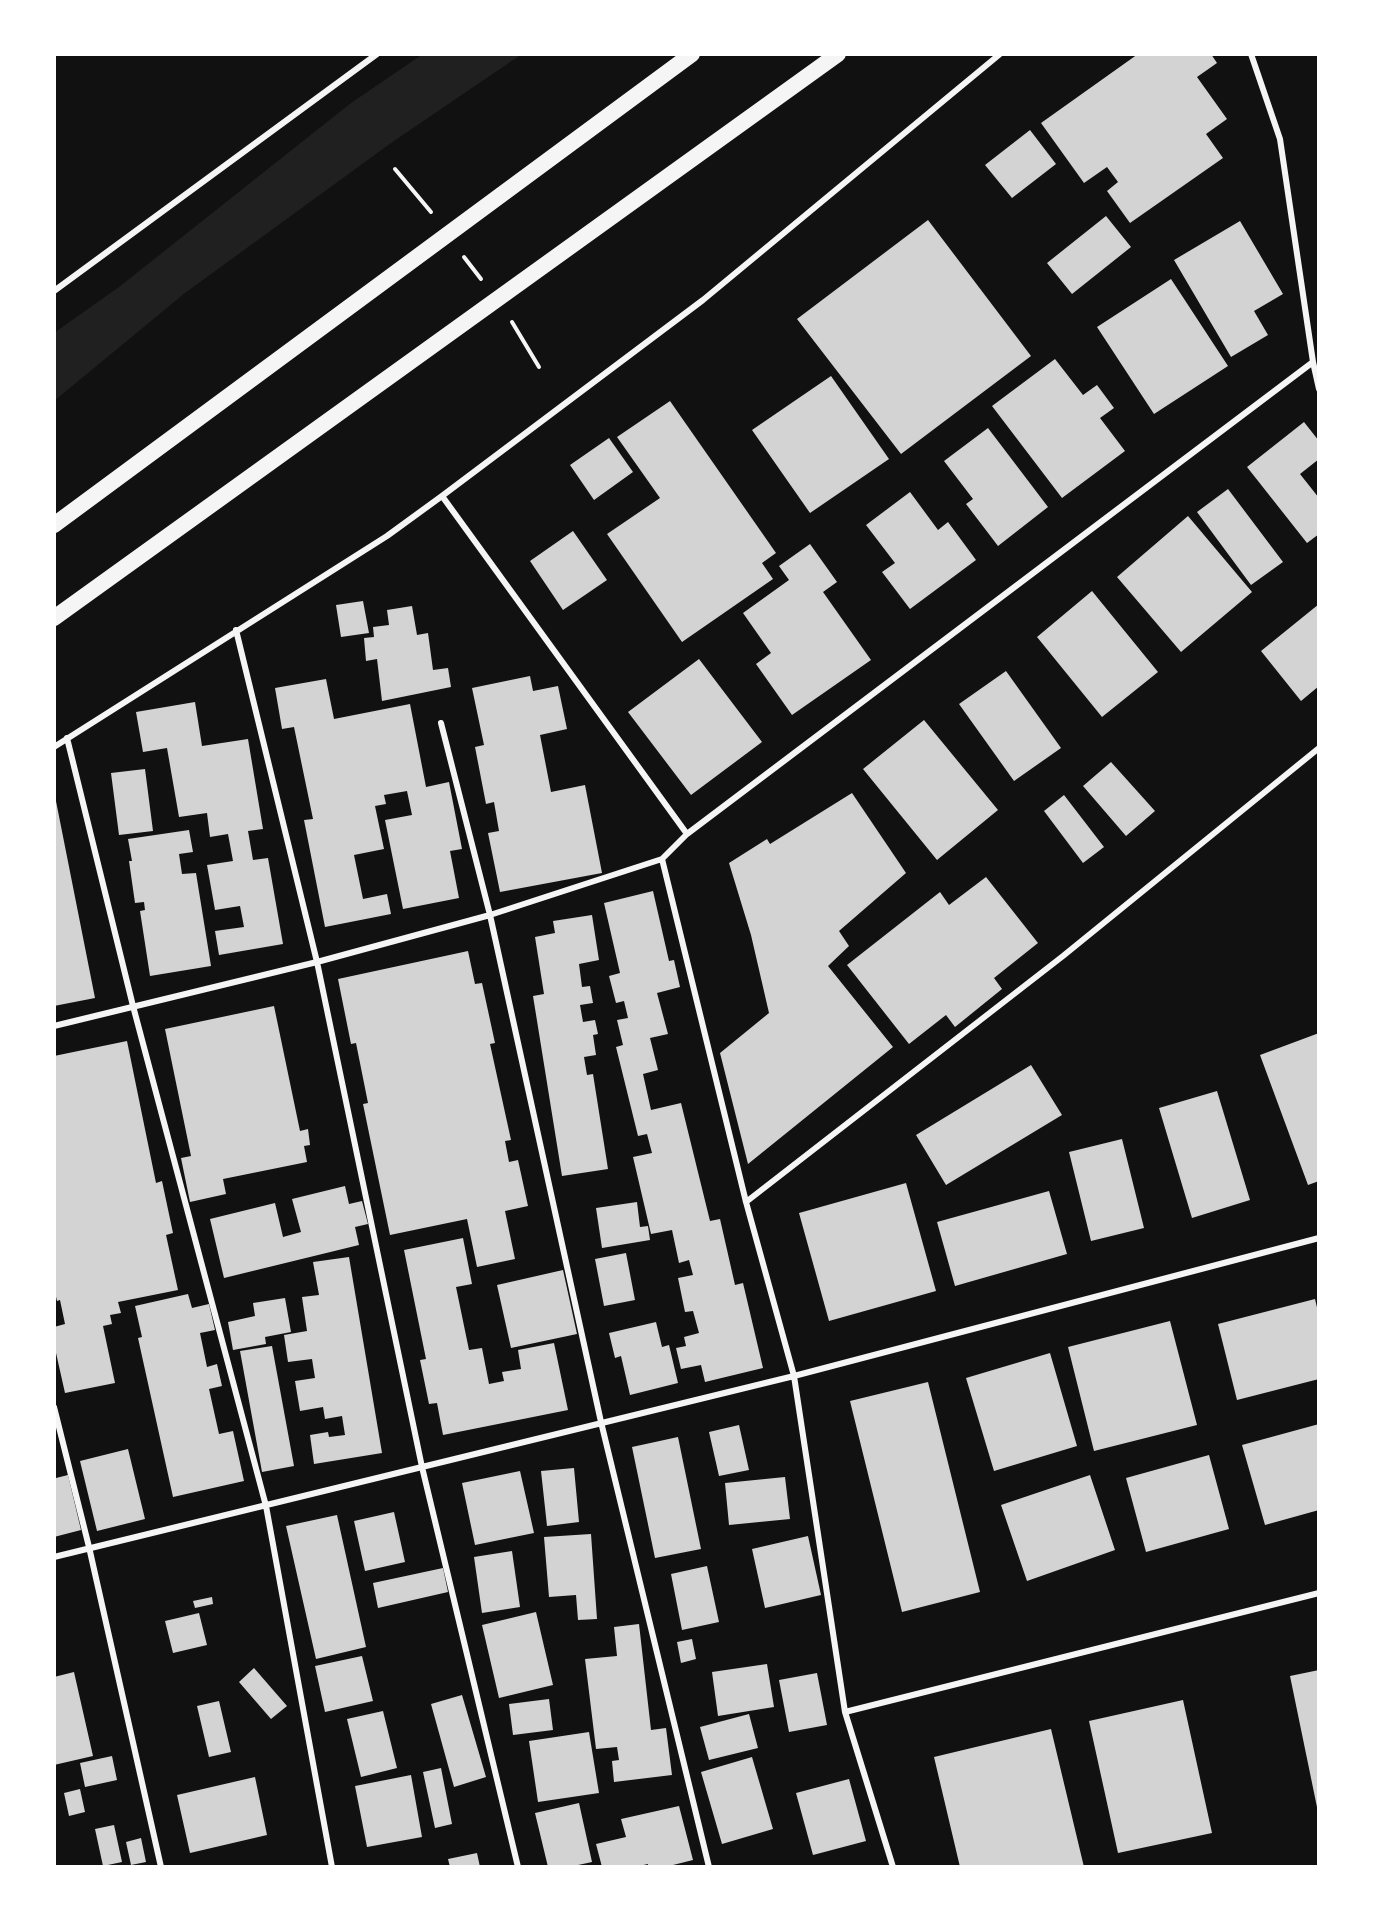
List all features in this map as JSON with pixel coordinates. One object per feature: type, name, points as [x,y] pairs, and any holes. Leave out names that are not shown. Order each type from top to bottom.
[{"type":"highway","points":[[54,525],[692,54]]},
{"type":"highway","points":[[54,618],[838,54]]},
{"type":"street","points":[[54,291],[376,54]]},
{"type":"street","points":[[54,747],[387,536],[442,496],[703,300],[1000,54]]},
{"type":"street","points":[[1251,54],[1280,139],[1319,389]]},
{"type":"street","points":[[54,1026],[317,962],[490,915],[662,859],[687,834],[1313,362]]},
{"type":"street","points":[[442,496],[687,834]]},
{"type":"street","points":[[236,630],[317,962],[422,1467],[518,1867]]},
{"type":"street","points":[[441,723],[490,915],[601,1422],[709,1867]]},
{"type":"street","points":[[67,738],[133,1006],[266,1506],[332,1867]]},
{"type":"street","points":[[746,1202],[1063,956],[1319,748]]},
{"type":"street","points":[[662,859],[746,1202],[794,1376],[845,1712],[893,1867]]},
{"type":"street","points":[[54,1557],[794,1376],[1319,1238]]},
{"type":"street","points":[[54,1407],[89,1547],[161,1867]]},
{"type":"street","points":[[845,1712],[1319,1593]]},
{"type":"path","points":[[395,169],[434,216]]},
{"type":"path","points":[[459,250],[483,282]]},
{"type":"path","points":[[508,315],[539,367]]},
{"type":"shaded area","points":[[423,54],[522,54],[391,143],[185,293],[54,401],[54,333],[119,287],[351,103]]},
{"type":"building","points":[[1138,54],[1211,54],[1217,63],[1197,77],[1227,119],[1206,134],[1223,158],[1130,223],[1107,191],[1118,182],[1107,167],[1084,183],[1041,123]]},
{"type":"building","points":[[1030,130],[1056,164],[1012,198],[985,165]]},
{"type":"building","points":[[1106,216],[1131,247],[1072,294],[1047,263]]},
{"type":"building","points":[[928,220],[1031,356],[901,454],[797,319]]},
{"type":"building","points":[[1240,221],[1283,294],[1254,311],[1268,335],[1231,357],[1174,260]]},
{"type":"building","points":[[1171,279],[1228,366],[1154,414],[1097,327]]},
{"type":"building","points":[[1055,359],[1083,395],[1097,385],[1114,408],[1100,418],[1125,451],[1062,498],[992,406]]},
{"type":"building","points":[[831,376],[889,459],[810,513],[752,430]]},
{"type":"building","points":[[670,401],[776,553],[762,563],[773,579],[682,642],[607,534],[660,498],[617,437]]},
{"type":"building","points":[[1304,422],[1319,441],[1319,459],[1300,474],[1319,498],[1319,534],[1307,543],[1247,467]]},
{"type":"building","points":[[988,428],[1048,507],[998,546],[966,504],[973,499],[944,461]]},
{"type":"building","points":[[609,438],[633,472],[594,500],[570,465]]},
{"type":"building","points":[[1228,489],[1283,562],[1251,585],[1197,512]]},
{"type":"building","points":[[910,492],[938,530],[948,522],[976,560],[910,609],[882,572],[895,563],[866,525]]},
{"type":"building","points":[[1188,516],[1252,592],[1181,652],[1117,577]]},
{"type":"building","points":[[573,531],[607,580],[563,610],[530,561]]},
{"type":"building","points":[[810,544],[837,582],[823,592],[871,660],[792,715],[756,664],[771,653],[743,613],[789,580],[779,566]]},
{"type":"building","points":[[1092,591],[1158,672],[1102,717],[1037,637]]},
{"type":"building","points":[[363,601],[369,633],[341,637],[336,605]]},
{"type":"building","points":[[1319,604],[1319,686],[1301,701],[1261,651]]},
{"type":"building","points":[[412,606],[417,635],[428,633],[433,670],[448,668],[451,687],[382,701],[377,659],[366,661],[364,638],[374,637],[373,627],[389,625],[387,610]]},
{"type":"building","points":[[699,659],[762,742],[691,795],[628,712]]},
{"type":"building","points":[[1006,671],[1061,748],[1014,781],[959,704]]},
{"type":"building","points":[[530,676],[533,691],[558,686],[567,729],[540,735],[551,792],[585,785],[602,873],[500,892],[488,833],[499,831],[494,802],[486,804],[475,747],[484,745],[472,688]]},
{"type":"building","points":[[326,679],[334,719],[410,704],[426,787],[449,782],[462,849],[450,851],[459,898],[403,909],[385,820],[412,815],[407,791],[384,795],[386,804],[375,806],[384,849],[354,855],[363,899],[387,894],[391,914],[325,927],[304,820],[313,819],[294,727],[282,729],[275,688]]},
{"type":"building","points":[[195,702],[202,746],[248,739],[263,829],[248,831],[253,860],[268,858],[283,944],[219,955],[215,931],[244,927],[240,906],[215,910],[207,865],[233,861],[228,834],[210,837],[207,813],[179,817],[167,748],[143,752],[136,712]]},
{"type":"building","points":[[924,720],[998,810],[937,860],[863,769]]},
{"type":"building","points":[[1111,762],[1155,811],[1126,836],[1083,786]]},
{"type":"building","points":[[145,769],[153,831],[119,835],[111,773]]},
{"type":"building","points":[[54,791],[95,998],[54,1006]]},
{"type":"building","points":[[852,793],[906,873],[839,931],[849,946],[828,966],[893,1047],[748,1164],[720,1053],[769,1013],[751,935],[729,863],[767,839],[770,844]]},
{"type":"building","points":[[1064,795],[1104,847],[1083,863],[1044,811]]},
{"type":"building","points":[[189,830],[193,852],[179,854],[182,874],[196,873],[211,966],[150,976],[140,911],[145,910],[144,902],[135,903],[128,839]]},
{"type":"building","points":[[986,877],[1038,943],[994,978],[1002,989],[955,1027],[946,1015],[909,1044],[847,965],[940,892],[949,905]]},
{"type":"building","points":[[653,891],[669,961],[674,960],[680,987],[657,993],[668,1034],[650,1038],[658,1070],[643,1074],[651,1110],[681,1103],[710,1221],[720,1219],[735,1285],[743,1283],[763,1368],[705,1382],[701,1365],[681,1369],[676,1348],[686,1346],[684,1337],[699,1333],[693,1311],[685,1312],[678,1278],[693,1275],[689,1260],[679,1263],[672,1230],[651,1234],[633,1157],[652,1153],[647,1134],[638,1136],[616,1047],[623,1045],[617,1020],[628,1018],[624,1001],[616,1003],[609,976],[620,973],[604,903]]},
{"type":"building","points":[[592,915],[599,960],[579,964],[582,987],[590,986],[593,1003],[580,1005],[583,1022],[595,1020],[598,1034],[593,1035],[596,1055],[584,1057],[587,1075],[593,1074],[608,1169],[562,1176],[533,996],[544,994],[535,937],[555,933],[553,921]]},
{"type":"building","points":[[468,951],[475,984],[482,983],[495,1043],[490,1044],[511,1140],[505,1141],[509,1162],[518,1160],[528,1206],[505,1211],[515,1259],[477,1267],[467,1219],[390,1235],[363,1104],[368,1103],[356,1043],[351,1044],[338,979]]},
{"type":"building","points":[[274,1006],[300,1131],[308,1129],[310,1145],[304,1146],[307,1162],[223,1179],[226,1194],[190,1202],[181,1158],[191,1156],[165,1029]]},
{"type":"building","points":[[1319,1033],[1319,1181],[1308,1185],[1260,1055]]},
{"type":"building","points":[[127,1041],[156,1183],[162,1181],[173,1233],[166,1235],[178,1290],[118,1302],[121,1313],[110,1315],[112,1324],[103,1326],[115,1383],[65,1393],[54,1344],[54,1327],[65,1324],[60,1300],[57,1301],[54,1288],[54,1056]]},
{"type":"building","points":[[1031,1065],[1062,1115],[946,1185],[916,1135]]},
{"type":"building","points":[[1217,1091],[1250,1200],[1192,1218],[1159,1108]]},
{"type":"building","points":[[1122,1139],[1144,1228],[1091,1241],[1069,1152]]},
{"type":"building","points":[[906,1183],[936,1291],[829,1321],[799,1213]]},
{"type":"building","points":[[345,1186],[349,1204],[362,1201],[368,1224],[355,1227],[359,1245],[224,1278],[210,1219],[275,1203],[283,1237],[301,1232],[292,1199]]},
{"type":"building","points":[[1049,1191],[1067,1254],[955,1286],[937,1222]]},
{"type":"building","points":[[637,1202],[640,1227],[648,1226],[650,1240],[602,1248],[596,1208]]},
{"type":"building","points":[[463,1238],[472,1284],[456,1287],[469,1350],[482,1348],[489,1384],[504,1381],[502,1372],[521,1369],[518,1350],[554,1343],[568,1410],[443,1435],[437,1403],[429,1404],[420,1360],[426,1359],[404,1250]]},
{"type":"building","points":[[626,1253],[635,1300],[604,1306],[595,1259]]},
{"type":"building","points":[[349,1257],[382,1453],[314,1464],[310,1435],[328,1432],[329,1437],[345,1435],[342,1416],[325,1419],[323,1407],[300,1411],[295,1381],[315,1378],[312,1359],[288,1362],[284,1335],[307,1331],[302,1297],[319,1295],[313,1262]]},
{"type":"building","points":[[563,1270],[577,1334],[511,1348],[497,1285]]},
{"type":"building","points":[[188,1294],[192,1308],[209,1304],[215,1330],[200,1333],[207,1367],[217,1364],[222,1386],[209,1389],[219,1434],[233,1431],[244,1481],[173,1497],[138,1338],[142,1337],[135,1306]]},
{"type":"building","points":[[285,1298],[291,1332],[265,1337],[266,1344],[233,1350],[228,1322],[255,1316],[253,1303]]},
{"type":"building","points":[[1315,1299],[1319,1316],[1319,1379],[1237,1400],[1218,1324]]},
{"type":"building","points":[[1170,1321],[1197,1425],[1094,1451],[1068,1347]]},
{"type":"building","points":[[656,1322],[662,1347],[669,1345],[678,1383],[630,1395],[621,1356],[615,1358],[609,1333]]},
{"type":"building","points":[[272,1346],[294,1466],[262,1472],[240,1351]]},
{"type":"building","points":[[1050,1353],[1077,1446],[994,1471],[966,1378]]},
{"type":"building","points":[[928,1382],[980,1592],[902,1612],[850,1401]]},
{"type":"building","points":[[1319,1424],[1319,1510],[1265,1525],[1242,1445]]},
{"type":"building","points":[[739,1425],[749,1470],[719,1476],[709,1432]]},
{"type":"building","points":[[678,1437],[701,1549],[655,1558],[632,1447]]},
{"type":"building","points":[[128,1449],[145,1519],[97,1531],[80,1461]]},
{"type":"building","points":[[1209,1455],[1229,1529],[1146,1552],[1126,1478]]},
{"type":"building","points":[[574,1468],[579,1522],[547,1526],[541,1471]]},
{"type":"building","points":[[520,1471],[534,1533],[475,1545],[462,1483]]},
{"type":"building","points":[[54,1472],[56,1478],[68,1475],[81,1530],[54,1537]]},
{"type":"building","points":[[1090,1475],[1115,1550],[1027,1581],[1001,1505]]},
{"type":"building","points":[[785,1477],[790,1519],[729,1525],[725,1483]]},
{"type":"building","points":[[394,1512],[405,1562],[365,1571],[354,1521]]},
{"type":"building","points":[[337,1515],[366,1647],[316,1659],[286,1526]]},
{"type":"building","points":[[591,1534],[597,1619],[578,1620],[576,1595],[549,1597],[544,1537]]},
{"type":"building","points":[[808,1536],[821,1595],[765,1608],[752,1549]]},
{"type":"building","points":[[512,1551],[520,1607],[482,1613],[474,1557]]},
{"type":"building","points":[[707,1566],[719,1622],[682,1630],[671,1574]]},
{"type":"building","points":[[443,1568],[448,1592],[378,1608],[373,1583]]},
{"type":"building","points":[[212,1597],[213,1604],[195,1608],[193,1601]]},
{"type":"building","points":[[536,1612],[553,1685],[499,1698],[482,1625]]},
{"type":"building","points":[[199,1613],[207,1645],[173,1653],[165,1621]]},
{"type":"building","points":[[639,1624],[651,1730],[666,1728],[672,1775],[614,1782],[612,1761],[619,1760],[617,1747],[596,1749],[585,1659],[617,1656],[614,1627]]},
{"type":"building","points":[[692,1639],[696,1659],[681,1663],[677,1642]]},
{"type":"building","points":[[362,1656],[373,1701],[325,1712],[315,1666]]},
{"type":"building","points":[[767,1664],[774,1707],[718,1716],[712,1672]]},
{"type":"building","points":[[254,1668],[287,1706],[271,1719],[239,1682]]},
{"type":"building","points":[[1319,1670],[1319,1812],[1318,1812],[1290,1676]]},
{"type":"building","points":[[74,1672],[93,1756],[54,1765],[54,1677]]},
{"type":"building","points":[[817,1673],[827,1725],[789,1732],[779,1680]]},
{"type":"building","points":[[462,1695],[486,1777],[454,1787],[431,1704]]},
{"type":"building","points":[[549,1699],[553,1730],[513,1735],[509,1704]]},
{"type":"building","points":[[1183,1700],[1212,1833],[1118,1853],[1089,1721]]},
{"type":"building","points":[[219,1701],[231,1752],[209,1757],[197,1706]]},
{"type":"building","points":[[383,1711],[397,1768],[361,1777],[347,1719]]},
{"type":"building","points":[[749,1714],[758,1748],[709,1760],[700,1727]]},
{"type":"building","points":[[1051,1729],[1084,1867],[960,1867],[934,1757]]},
{"type":"building","points":[[589,1732],[599,1793],[538,1802],[529,1741]]},
{"type":"building","points":[[112,1756],[117,1780],[85,1787],[80,1763]]},
{"type":"building","points":[[752,1757],[773,1829],[722,1844],[701,1772]]},
{"type":"building","points":[[441,1768],[452,1824],[435,1828],[423,1772]]},
{"type":"building","points":[[411,1775],[422,1837],[367,1847],[355,1786]]},
{"type":"building","points":[[255,1777],[267,1835],[190,1853],[177,1795]]},
{"type":"building","points":[[849,1779],[866,1841],[813,1855],[796,1793]]},
{"type":"building","points":[[80,1789],[85,1812],[69,1816],[64,1793]]},
{"type":"building","points":[[579,1803],[592,1862],[569,1867],[548,1867],[535,1813]]},
{"type":"building","points":[[679,1806],[693,1860],[665,1867],[648,1867],[648,1864],[634,1867],[602,1867],[596,1844],[626,1837],[621,1819]]},
{"type":"building","points":[[114,1825],[122,1862],[103,1866],[95,1829]]},
{"type":"building","points":[[141,1838],[146,1862],[131,1865],[126,1842]]},
{"type":"building","points":[[477,1853],[480,1867],[450,1867],[448,1859]]}]
